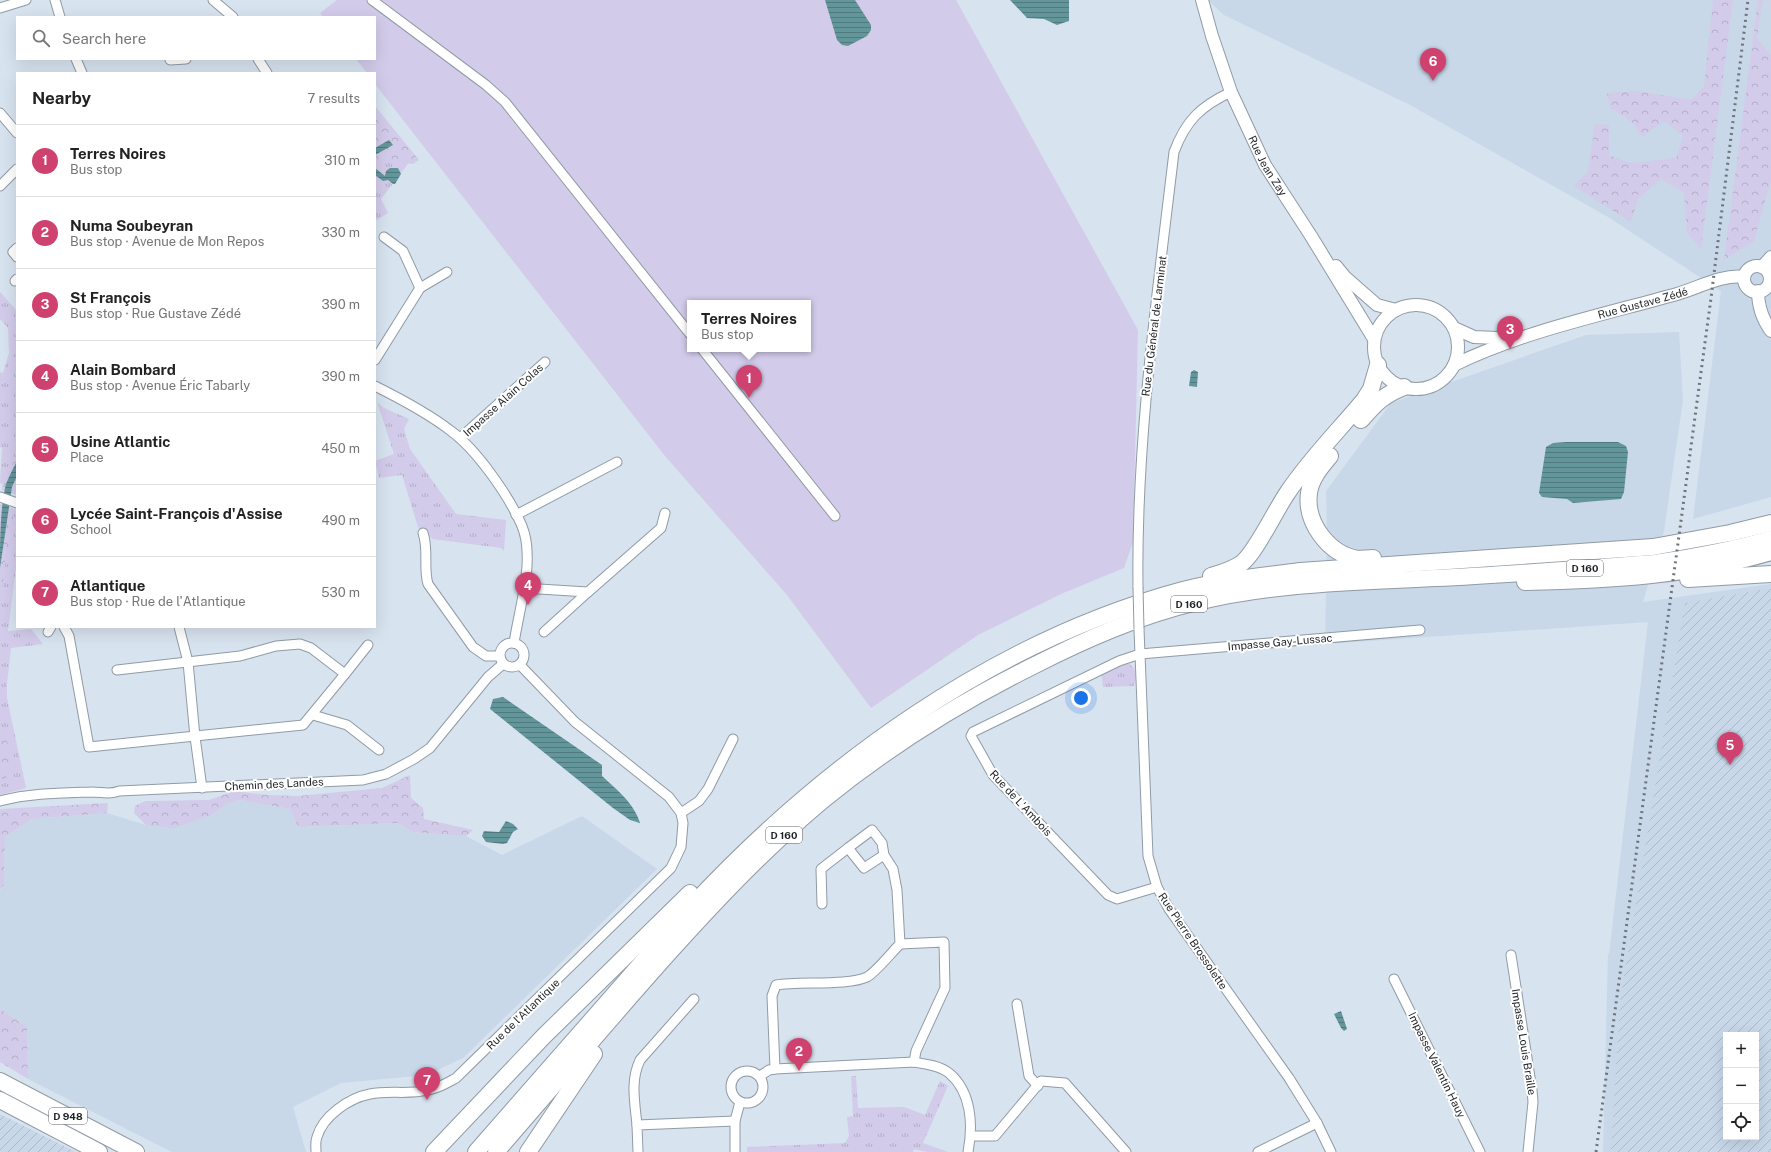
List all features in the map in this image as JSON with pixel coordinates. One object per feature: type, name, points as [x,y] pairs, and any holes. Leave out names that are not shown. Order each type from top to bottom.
[{"type":"highway","points":[[1183,590],[1198,579],[1225,572],[1242,563],[1251,553],[1289,490],[1364,400],[1371,389],[1378,366]]},
{"type":"highway","points":[[1404,388],[1391,392],[1381,398],[1373,406],[1318,470],[1309,492],[1311,520],[1319,533],[1330,545],[1344,554],[1357,559],[1386,558],[1404,564]]},
{"type":"highway","name":"D 160","points":[[496,1152],[712,905],[756,861],[850,761],[888,733],[970,681],[1056,636],[1098,618],[1183,590],[1249,577],[1300,571],[1653,547],[1730,533],[1771,523]]},
{"type":"highway","name":"D 160","points":[[476,1152],[717,878],[765,833],[816,797],[896,745],[965,702],[1034,665],[1104,632],[1149,615],[1196,602],[1229,595],[1302,586],[1655,563],[1725,551],[1771,539]]},
{"type":"highway","points":[[1396,580],[1420,587],[1615,579],[1690,570],[1771,552]]},
{"type":"highway","points":[[1615,579],[1632,582],[1771,574]]},
{"type":"highway","name":"D 160","points":[[434,1152],[544,1036],[687,896],[780,809],[816,797]]},
{"type":"highway","name":"D 160","points":[[528,1152],[585,1066],[646,990],[741,883],[801,830],[816,797]]},
{"type":"highway","name":"D 948","points":[[0,1081],[136,1152]]},
{"type":"highway","name":"D 948","points":[[0,1100],[99,1152]]},
{"type":"street","points":[[0,8],[26,0]]},
{"type":"street","points":[[54,0],[60,16]]},
{"type":"street","points":[[213,0],[232,16]]},
{"type":"street","points":[[372,0],[486,85],[505,102],[687,330]]},
{"type":"street","name":"Rue Jean Zay","points":[[1202,0],[1212,36],[1231,92],[1265,165],[1311,236]]},
{"type":"street","points":[[76,60],[82,72]]},
{"type":"street","points":[[259,60],[266,72]]},
{"type":"street","name":"Rue du Général de Larminat","points":[[1139,629],[1139,489],[1145,397],[1174,152],[1180,136],[1192,118],[1212,101],[1231,92]]},
{"type":"street","points":[[0,113],[16,132]]},
{"type":"street","points":[[0,186],[16,172]]},
{"type":"street","points":[[1311,236],[1345,277],[1358,289],[1377,305],[1396,310]]},
{"type":"street","points":[[1311,236],[1374,339]]},
{"type":"street","points":[[384,237],[403,251],[420,288]]},
{"type":"street","points":[[1762,267],[1768,272],[1769,280],[1766,288],[1758,291],[1748,288],[1744,277],[1750,268],[1762,267],[1771,257]]},
{"type":"street","points":[[376,358],[420,288],[447,272]]},
{"type":"street","name":"Rue Gustave Zédé","points":[[1454,366],[1476,355],[1541,332],[1684,292],[1724,278],[1737,276],[1744,277]]},
{"type":"street","points":[[1758,291],[1758,298],[1765,322],[1771,331]]},
{"type":"street","points":[[1406,306],[1427,306],[1445,316],[1454,328],[1458,340],[1458,353],[1454,366],[1441,381],[1430,387],[1417,389],[1404,388],[1393,383],[1384,375],[1378,366],[1374,352],[1374,339],[1379,327],[1386,317],[1396,310],[1406,306]]},
{"type":"street","name":"Rue Gustave Zédé","points":[[1454,328],[1474,337],[1497,338],[1541,332]]},
{"type":"street","points":[[704,352],[835,516]]},
{"type":"street","name":"Impasse Alain Colas","points":[[460,438],[545,362]]},
{"type":"street","points":[[376,387],[406,402],[451,430],[481,462],[509,501],[522,527],[527,552],[526,569],[514,643]]},
{"type":"street","points":[[516,515],[617,462]]},
{"type":"street","points":[[1,498],[16,503]]},
{"type":"street","points":[[544,632],[661,528],[665,513]]},
{"type":"street","points":[[423,533],[426,541],[426,577],[428,584],[473,647],[486,656],[501,660],[509,668],[520,665],[524,659],[524,652],[520,646],[514,643],[503,646],[501,660]]},
{"type":"street","points":[[523,588],[588,592]]},
{"type":"street","points":[[65,628],[69,636],[89,747],[303,725],[313,715],[368,645]]},
{"type":"street","points":[[179,628],[188,662],[195,737],[202,788]]},
{"type":"street","name":"Rue Pierre Brossolette","points":[[1139,629],[1148,856],[1157,887],[1169,909],[1289,1078],[1317,1123],[1331,1152]]},
{"type":"street","name":"Impasse Gay-Lussac","points":[[1140,654],[1420,630]]},
{"type":"street","points":[[117,670],[240,656],[276,646],[300,644],[311,648],[345,674]]},
{"type":"street","name":"Rue de L'Ambois","points":[[1140,654],[1112,664],[973,732],[971,736],[992,775],[1108,895],[1117,899],[1157,887]]},
{"type":"street","name":"Chemin des Landes","points":[[0,801],[22,796],[95,792],[114,794],[119,791],[363,780],[386,774],[414,759],[430,748],[501,660]]},
{"type":"street","points":[[520,665],[575,722],[669,797],[681,813],[699,801],[708,789],[733,739]]},
{"type":"street","points":[[313,715],[347,725],[379,750]]},
{"type":"street","name":"Rue de l'Atlantique","points":[[317,1151],[316,1138],[325,1122],[351,1101],[372,1094],[408,1092],[438,1088],[456,1078],[480,1057],[671,868],[681,847],[683,823],[681,813]]},
{"type":"street","points":[[822,904],[821,869],[872,830],[882,843],[884,855],[893,869],[896,883],[900,944]]},
{"type":"street","points":[[848,848],[864,868],[884,855]]},
{"type":"street","points":[[775,1068],[772,996],[776,985],[787,983],[857,981],[869,976],[900,944],[944,942],[945,988],[916,1051],[914,1062]]},
{"type":"street","name":"Impasse Louis Braille","points":[[1511,955],[1532,1090],[1533,1102],[1528,1152]]},
{"type":"street","name":"Impasse Valentin Hauy","points":[[1394,979],[1480,1152]]},
{"type":"street","points":[[638,1152],[634,1080],[636,1070],[640,1060],[694,999]]},
{"type":"street","points":[[1017,1004],[1029,1076],[1038,1086]]},
{"type":"street","points":[[760,1076],[775,1068],[914,1062],[930,1064],[949,1073],[962,1089],[970,1111],[971,1136],[968,1152]]},
{"type":"street","points":[[742,1072],[755,1072],[760,1076],[763,1082],[764,1088],[762,1094],[758,1100],[746,1104],[740,1102],[732,1093],[732,1080],[736,1075],[742,1072]]},
{"type":"street","points":[[971,1136],[996,1136],[1042,1081],[1065,1083],[1126,1152]]},
{"type":"street","points":[[735,1152],[735,1121],[740,1102]]},
{"type":"street","points":[[636,1125],[735,1121]]},
{"type":"street","points":[[1258,1152],[1317,1123]]},
{"type":"shaded area","points":[[825,0],[855,0],[871,25],[871,30],[867,36],[848,46],[842,45],[837,40]]},
{"type":"shaded area","points":[[1010,0],[1069,0],[1069,21],[1057,25],[1044,19],[1027,18]]},
{"type":"shaded area","points":[[1208,0],[1771,0],[1771,497],[1693,519],[1721,291],[1608,217],[1410,105],[1224,15]]},
{"type":"shaded area","points":[[389,140],[393,145],[376,154],[376,147]]},
{"type":"shaded area","points":[[390,168],[398,168],[401,174],[395,184],[388,180],[383,181],[376,176],[376,169],[385,176],[386,171]]},
{"type":"shaded area","points":[[1679,332],[1683,400],[1664,531],[1643,602],[1771,584],[1771,1152],[1603,1152],[1608,953],[1609,954],[1648,622],[1325,644],[1327,529],[1326,491],[1391,403],[1586,335]]},
{"type":"shaded area","points":[[1194,370],[1198,372],[1197,387],[1189,386],[1191,372]]},
{"type":"shaded area","points":[[1618,442],[1626,446],[1628,452],[1624,492],[1621,499],[1573,503],[1567,499],[1542,497],[1539,493],[1546,447],[1553,443]]},
{"type":"shaded area","points":[[16,463],[16,478],[12,487],[0,568],[1,525],[4,493],[7,481]]},
{"type":"shaded area","points":[[1771,588],[1771,1152],[1611,1152],[1620,1002],[1685,603]]},
{"type":"shaded area","points":[[503,697],[602,765],[602,776],[634,809],[640,823],[630,820],[613,808],[490,709],[493,699]]},
{"type":"shaded area","points":[[239,800],[290,809],[298,827],[398,823],[412,832],[466,836],[502,855],[582,816],[657,869],[463,1058],[427,1075],[341,1083],[293,1107],[306,1152],[172,1152],[28,1079],[27,1027],[0,1009],[0,890],[4,885],[5,837],[32,819],[107,813],[146,825],[212,815],[227,804]]},
{"type":"shaded area","points":[[506,821],[513,824],[518,829],[513,832],[507,843],[486,842],[482,836],[484,831],[499,832]]},
{"type":"shaded area","points":[[1341,1011],[1347,1029],[1344,1031],[1334,1014]]},
{"type":"shaded area","points":[[0,1114],[76,1152],[0,1152]]},
{"type":"green space","points":[[337,0],[956,0],[1138,330],[1133,542],[1124,568],[1061,594],[978,635],[871,708],[787,595],[665,456],[376,85],[376,72],[366,72],[357,60],[376,60],[376,16],[322,16],[320,13]]},
{"type":"green space","points":[[1713,0],[1733,0],[1701,249],[1687,233],[1684,193],[1661,179],[1638,199],[1631,222],[1574,186],[1588,171],[1595,124],[1609,125],[1609,155],[1630,163],[1676,158],[1683,136],[1664,121],[1642,137],[1632,122],[1610,108],[1607,93],[1637,91],[1691,100],[1704,86]]},
{"type":"green space","points":[[1758,0],[1765,0],[1762,2],[1757,38],[1771,56],[1771,180],[1754,241],[1724,260]]},
{"type":"green space","points":[[376,107],[419,160],[413,164],[376,160]]},
{"type":"green space","points":[[376,118],[414,156],[381,199],[388,213],[377,220]]},
{"type":"green space","points":[[0,292],[16,310],[16,495],[2,490],[3,484],[0,483],[2,448],[0,447],[0,372],[3,373],[9,353],[8,328],[0,319]]},
{"type":"green space","points":[[377,402],[384,408],[409,419],[404,429],[410,449],[456,514],[506,520],[504,551],[501,548],[433,539],[418,527],[402,475],[379,478],[376,461],[394,454]]},
{"type":"green space","points":[[16,456],[16,485],[4,482]]},
{"type":"green space","points":[[0,504],[16,510],[16,568],[8,631],[31,629],[43,644],[11,648],[7,698],[26,788],[0,795]]},
{"type":"green space","points":[[11,511],[16,525],[7,544],[0,613],[0,513]]},
{"type":"green space","points":[[1122,663],[1129,664],[1134,668],[1136,676],[1134,686],[1103,687],[1101,672]]},
{"type":"green space","points":[[0,730],[9,745],[10,776],[0,780]]},
{"type":"green space","points":[[410,775],[411,798],[423,808],[424,819],[473,830],[466,836],[412,832],[398,823],[298,827],[290,809],[239,800],[227,804],[212,815],[174,828],[146,825],[134,813],[135,806],[145,801],[209,800],[235,791],[267,795],[298,796],[382,788]]},
{"type":"green space","points":[[108,803],[107,813],[32,819],[5,837],[4,885],[0,889],[0,809]]},
{"type":"green space","points":[[0,1009],[27,1027],[28,1079],[0,1062]]},
{"type":"green space","points":[[851,1076],[856,1076],[858,1108],[904,1107],[925,1115],[940,1081],[948,1086],[923,1143],[948,1152],[928,1152],[914,1149],[913,1152],[747,1152],[747,1147],[845,1143],[849,1136],[847,1117],[853,1116]]},
{"type":"railway","points":[[1596,1152],[1711,298],[1748,0]]},
{"type":"place","name":"Lycée Saint-François d'Assise","points":[[1433,81]]},
{"type":"place","name":"St François","points":[[1510,349]]},
{"type":"place","name":"Terres Noires","points":[[749,398]]},
{"type":"place","name":"Alain Bombard","points":[[528,605]]},
{"type":"place","name":"Usine Atlantic","points":[[1730,765]]},
{"type":"place","name":"Numa Soubeyran","points":[[799,1071]]},
{"type":"place","name":"Atlantique","points":[[427,1100]]}]
